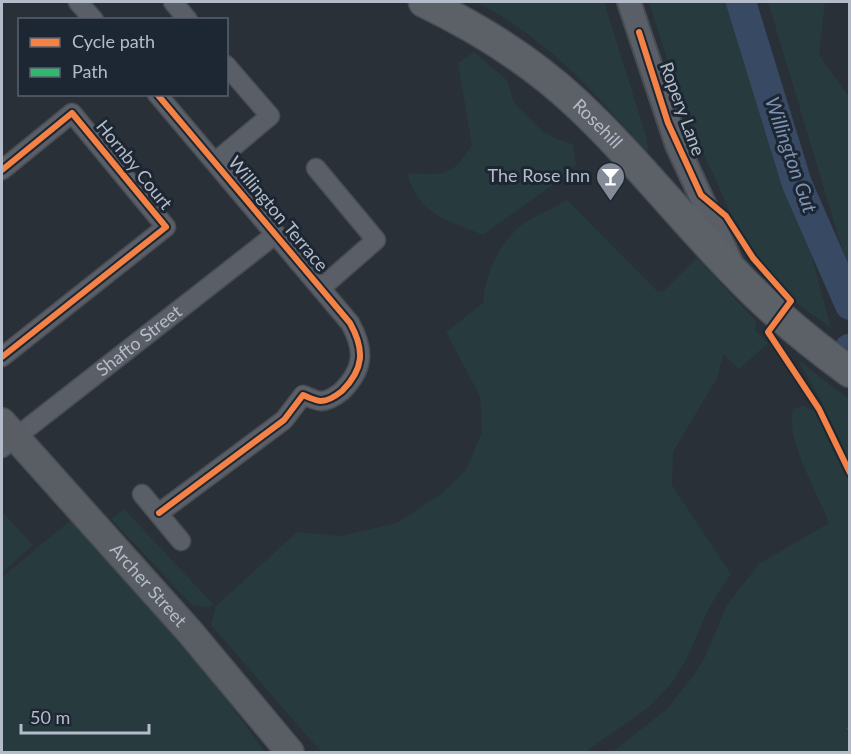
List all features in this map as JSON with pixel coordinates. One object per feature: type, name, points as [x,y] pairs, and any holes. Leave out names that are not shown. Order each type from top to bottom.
[{"type":"main road","name":"Rosehill","points":[[424,2],[497,43],[554,84],[616,144],[736,274],[795,330],[849,372]]},
{"type":"main road","name":"Archer Street","points":[[6,436],[189,631],[290,753]]},
{"type":"street","points":[[78,2],[92,18]]},
{"type":"street","points":[[173,2],[186,18]]},
{"type":"street","name":"Ropery Lane","points":[[629,2],[672,134],[723,240],[736,274]]},
{"type":"street","points":[[215,162],[270,116],[228,67]]},
{"type":"street","name":"Willington Terrace","points":[[159,96],[321,288],[358,338],[359,361],[356,376],[337,396],[321,401],[303,395],[284,420],[159,513]]},
{"type":"street","name":"Hornby Court","points":[[2,170],[72,113],[166,227],[2,357]]},
{"type":"street","points":[[316,168],[376,240],[321,288]]},
{"type":"street","name":"Shafto Street","points":[[6,436],[276,234]]},
{"type":"street","points":[[142,494],[181,541]]},
{"type":"green space","points":[[476,2],[604,2],[647,139],[648,153],[569,69],[525,32]]},
{"type":"green space","points":[[649,2],[730,2],[789,172],[831,328],[799,305],[757,256],[734,221],[682,106]]},
{"type":"green space","points":[[768,2],[825,2],[819,55],[849,97],[849,272]]},
{"type":"green space","points":[[474,52],[507,80],[514,103],[542,131],[556,139],[573,144],[576,165],[562,178],[483,235],[446,220],[427,207],[419,199],[407,173],[438,174],[452,169],[472,145],[458,63]]},
{"type":"green space","points":[[567,200],[658,292],[664,291],[697,258],[756,321],[755,330],[768,343],[739,369],[723,354],[718,376],[673,452],[672,485],[731,574],[709,608],[686,660],[670,685],[649,707],[585,752],[321,752],[211,625],[216,606],[297,532],[340,536],[397,523],[441,494],[466,470],[482,432],[480,396],[446,332],[483,303],[486,282],[493,262],[504,244],[518,228]]},
{"type":"green space","points":[[798,360],[849,399],[849,752],[612,752],[667,709],[693,676],[704,659],[727,605],[759,564],[829,523],[804,466],[794,436],[793,409],[804,406],[811,410],[823,404]]},
{"type":"green space","points":[[124,509],[214,605],[206,607],[192,605],[111,519]]},
{"type":"green space","points":[[2,512],[33,545],[2,573]]},
{"type":"green space","points":[[71,520],[210,677],[265,752],[2,752],[2,577]]},
{"type":"waterway","name":"Willington Gut","points":[[741,2],[797,184],[850,305]]},
{"type":"cycle path","points":[[639,32],[668,123],[701,195],[726,216],[753,258],[791,301],[768,332],[819,409],[850,473]]},
{"type":"cycle path","points":[[159,96],[350,323],[360,351],[355,375],[342,391],[324,401],[303,395],[284,420],[159,513]]},
{"type":"cycle path","points":[[2,170],[72,113],[166,227],[2,357]]},
{"type":"place","name":"The Rose Inn","points":[[611,202]]}]
